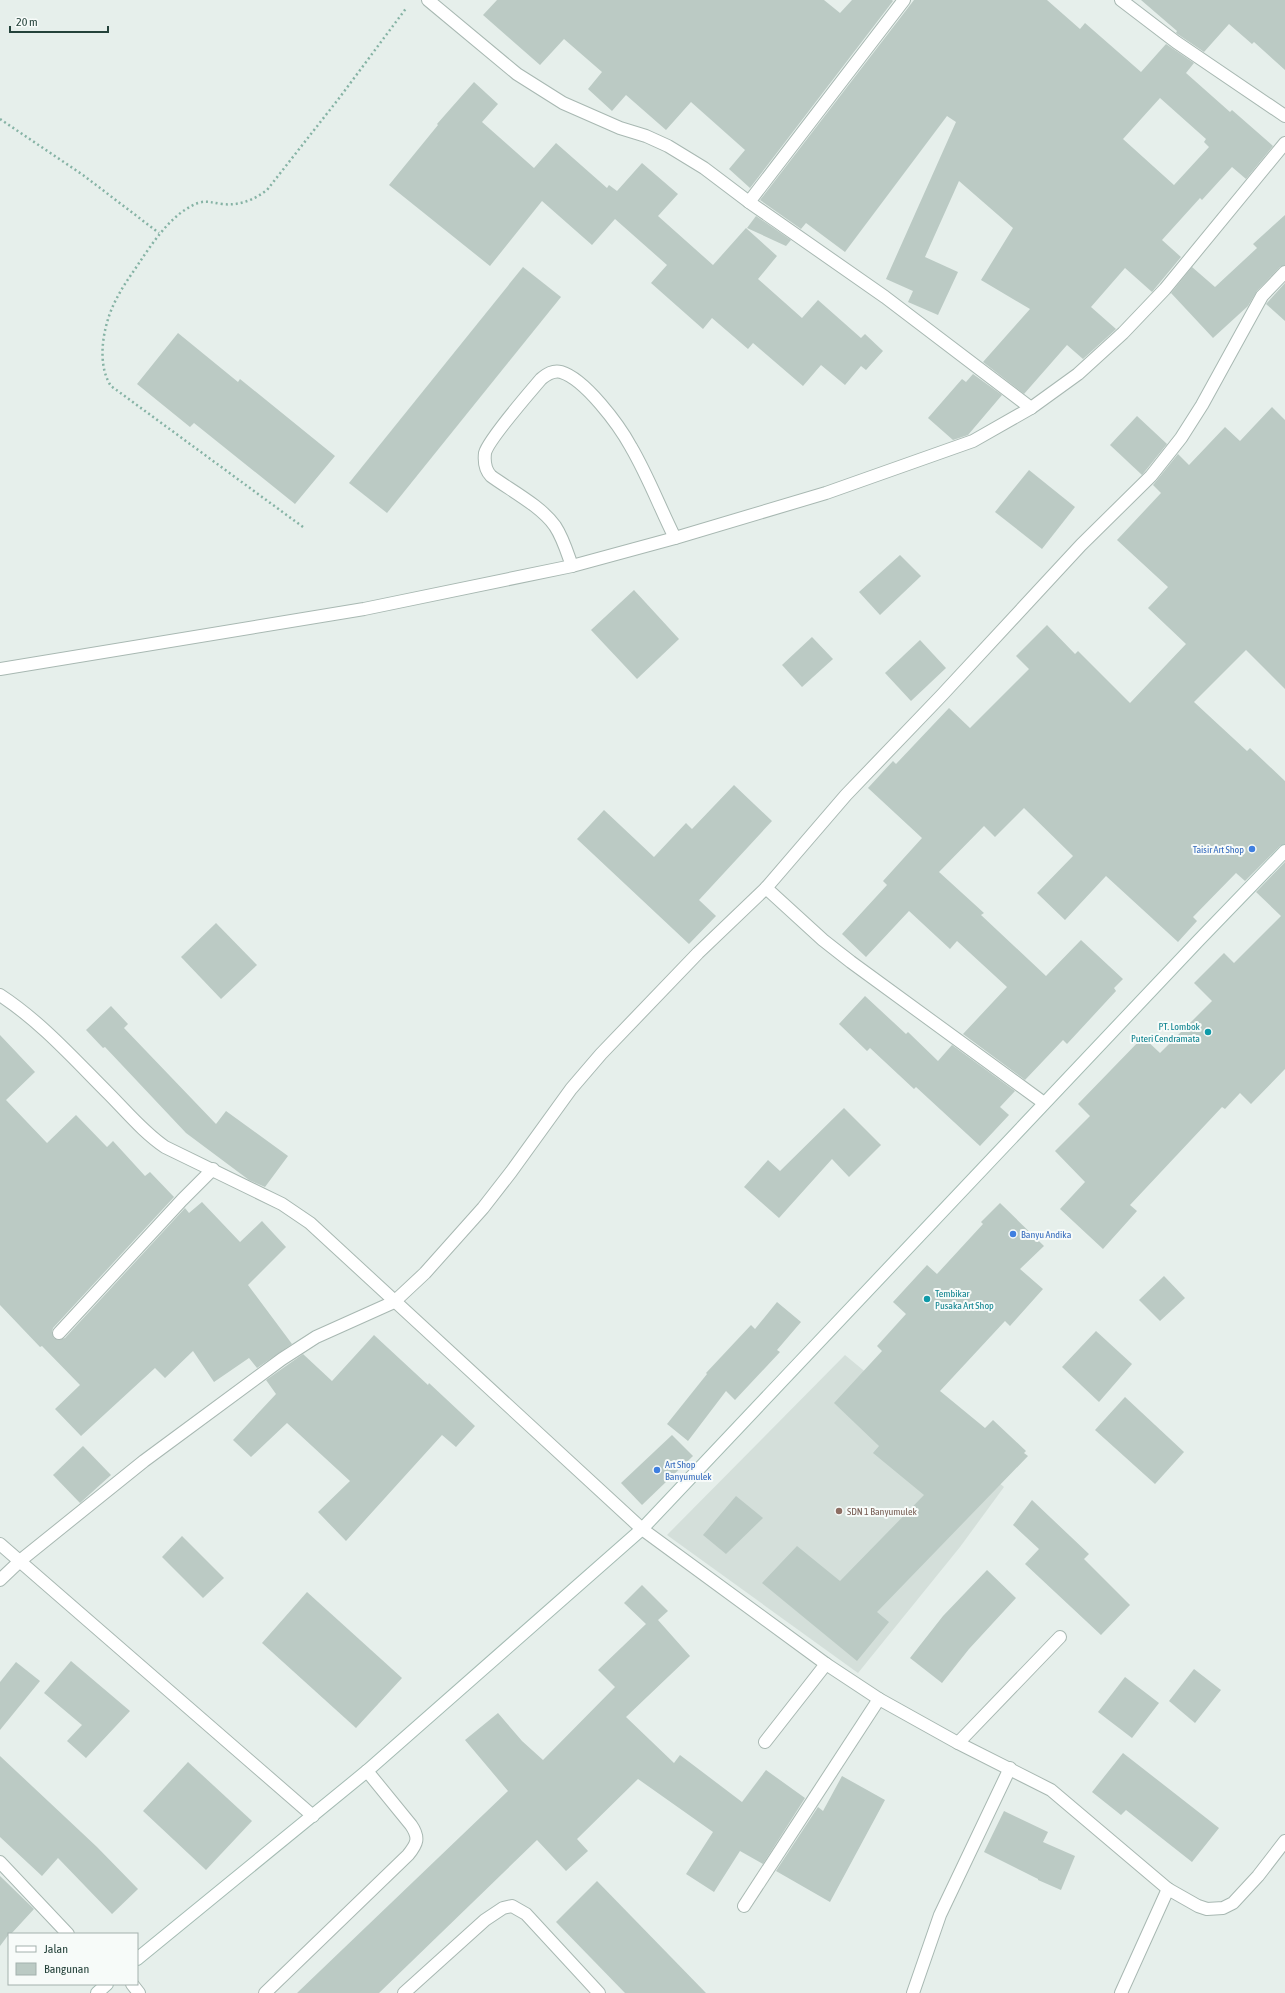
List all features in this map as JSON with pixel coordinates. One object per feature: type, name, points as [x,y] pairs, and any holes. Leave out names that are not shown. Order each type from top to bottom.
[{"type":"street","points":[[428,0],[517,74],[563,103],[620,128],[646,136],[668,146],[704,168],[749,202],[885,297],[1031,408]]},
{"type":"street","points":[[749,202],[904,0]]},
{"type":"street","points":[[1121,0],[1176,42],[1285,116]]},
{"type":"street","points":[[0,669],[364,609],[572,566],[675,538],[826,493],[973,441],[1031,408],[1078,374],[1123,333],[1165,288],[1285,143]]},
{"type":"street","points":[[0,1580],[21,1560],[144,1461],[282,1359],[316,1337],[394,1302],[424,1273],[483,1208],[571,1089],[601,1054],[698,953],[766,888],[846,795],[942,695],[1081,545],[1152,476],[1181,438],[1202,405],[1262,296],[1285,272]]},
{"type":"street","points":[[572,566],[554,525],[545,514],[491,476],[487,472],[485,462],[486,453],[492,441],[541,379],[551,373],[561,372],[578,383],[595,399],[612,420],[631,446],[675,538]]},
{"type":"street","points":[[138,1958],[367,1771],[642,1529],[1044,1103],[1285,851]]},
{"type":"street","points":[[766,888],[823,940],[1044,1103]]},
{"type":"street","points":[[0,994],[28,1015],[109,1094],[148,1135],[165,1147],[294,1211],[310,1223],[642,1529],[826,1664],[879,1699],[1051,1790],[1168,1889],[1206,1909],[1223,1908],[1233,1903],[1258,1876],[1285,1840]]},
{"type":"street","points":[[59,1333],[177,1206],[213,1170]]},
{"type":"street","points":[[0,1544],[21,1560],[313,1816]]},
{"type":"street","points":[[958,1742],[1060,1636]]},
{"type":"street","points":[[765,1742],[826,1664]]},
{"type":"street","points":[[744,1906],[879,1699]]},
{"type":"street","points":[[912,1993],[940,1915],[1010,1768]]},
{"type":"street","points":[[265,1993],[408,1855],[417,1842],[416,1832],[367,1771]]},
{"type":"street","points":[[0,1862],[67,1933]]},
{"type":"street","points":[[1121,1993],[1168,1889]]},
{"type":"street","points":[[404,1993],[485,1920],[503,1908],[512,1906],[526,1914],[599,1993]]},
{"type":"street","points":[[96,1993],[106,1985]]},
{"type":"street","points":[[133,1985],[139,1993]]},
{"type":"path","points":[[303,527],[111,386],[106,380],[103,351],[107,323],[117,297],[158,234],[178,216],[197,203],[207,201],[223,204],[242,203],[258,197],[267,190],[340,97],[407,6]]},
{"type":"path","points":[[0,119],[83,175],[158,234]]},
{"type":"shaded area","name":"SDN 1 Banyumulek","points":[[845,1355],[1004,1487],[960,1547],[858,1673],[667,1535]]},
{"type":"building","points":[[497,0],[824,0],[840,13],[852,0],[893,1],[750,188],[729,169],[745,150],[691,102],[666,130],[626,95],[612,111],[588,89],[602,72],[564,39],[540,65],[483,15]]},
{"type":"building","points":[[914,0],[1047,0],[1080,29],[1085,23],[1141,72],[1166,44],[1194,63],[1186,73],[1230,112],[1232,110],[1273,146],[1246,179],[1232,167],[1202,200],[1200,198],[1162,240],[1181,257],[1152,292],[1125,268],[1091,307],[1116,329],[1114,331],[1083,359],[1067,345],[1024,394],[983,362],[1030,309],[981,280],[1013,228],[959,181],[925,257],[958,272],[938,315],[908,302],[913,291],[886,279],[956,122],[947,116],[845,252],[806,223],[801,229],[760,200]],"holes":[[[1160,98],[1206,139],[1204,142],[1209,147],[1174,185],[1123,139]]]},
{"type":"building","points":[[1141,0],[1285,0],[1285,70],[1254,42],[1252,44],[1229,24],[1204,52],[1176,33],[1177,31]]},
{"type":"building","points":[[474,82],[498,104],[482,122],[534,168],[556,143],[607,188],[609,185],[617,191],[642,163],[678,194],[658,216],[713,265],[746,228],[777,256],[758,279],[802,318],[818,300],[861,338],[865,334],[883,351],[866,370],[861,366],[845,385],[821,365],[803,386],[753,343],[748,349],[712,318],[703,329],[651,283],[667,265],[615,219],[592,245],[542,201],[490,266],[389,185],[438,125],[437,124]]},
{"type":"building","points":[[1285,215],[1285,265],[1280,267],[1257,291],[1248,306],[1213,338],[1171,293],[1192,267],[1215,287],[1257,248],[1253,244]]},
{"type":"building","points":[[756,216],[791,240],[786,246],[747,228]]},
{"type":"building","points":[[523,267],[561,297],[387,513],[349,483]]},
{"type":"building","points":[[1285,283],[1285,321],[1266,304]]},
{"type":"building","points":[[178,333],[238,382],[240,379],[335,456],[295,504],[194,423],[190,427],[137,384]]},
{"type":"building","points":[[973,374],[1002,395],[968,435],[953,440],[928,418],[962,379],[966,382]]},
{"type":"building","points":[[1272,407],[1285,420],[1285,689],[1246,650],[1194,702],[1247,751],[1250,748],[1285,781],[1285,844],[1280,846],[1245,881],[1236,873],[1193,917],[1197,921],[1178,942],[1106,876],[1065,920],[1037,893],[1073,856],[1024,808],[995,837],[984,826],[939,872],[984,913],[981,915],[1046,976],[1081,940],[1123,979],[1114,988],[1116,991],[1067,1044],[1063,1040],[1025,1080],[963,1034],[1007,987],[957,941],[950,949],[909,911],[866,957],[842,934],[887,885],[883,881],[922,838],[868,788],[893,761],[896,764],[949,708],[970,728],[1029,669],[1016,656],[1047,625],[1075,654],[1078,651],[1130,703],[1186,644],[1148,608],[1168,587],[1117,540],[1161,493],[1153,485],[1178,454],[1189,465],[1225,427],[1240,441]]},
{"type":"building","points":[[1137,416],[1167,444],[1142,475],[1110,445]]},
{"type":"building","points":[[1029,470],[1075,507],[1042,549],[995,512]]},
{"type":"building","points":[[900,555],[921,576],[880,615],[859,592]]},
{"type":"building","points":[[634,590],[679,639],[637,679],[591,630]]},
{"type":"building","points":[[812,637],[833,659],[802,687],[782,665]]},
{"type":"building","points":[[920,640],[946,668],[911,701],[885,673]]},
{"type":"building","points":[[734,785],[772,821],[699,900],[716,916],[689,944],[577,839],[604,810],[654,857],[686,823],[692,829]]},
{"type":"building","points":[[1285,862],[1285,1069],[1251,1104],[1240,1093],[1225,1109],[1222,1107],[1130,1205],[1137,1211],[1103,1249],[1060,1209],[1085,1182],[1055,1151],[1090,1116],[1078,1104],[1143,1037],[1160,1053],[1212,1001],[1194,983],[1224,953],[1234,963],[1281,916],[1256,892]]},
{"type":"building","points":[[216,923],[257,965],[221,999],[181,957]]},
{"type":"building","points":[[865,996],[906,1034],[908,1032],[938,1061],[952,1045],[1015,1091],[1000,1107],[1009,1115],[980,1146],[916,1087],[914,1089],[870,1048],[867,1051],[839,1024]]},
{"type":"building","points":[[111,1006],[128,1024],[124,1028],[216,1124],[226,1111],[288,1156],[265,1187],[249,1180],[186,1133],[105,1047],[103,1048],[86,1030]]},
{"type":"building","points":[[0,1035],[35,1072],[6,1100],[47,1143],[76,1115],[107,1147],[113,1141],[145,1176],[150,1172],[174,1197],[53,1328],[52,1332],[54,1338],[58,1340],[65,1338],[185,1208],[189,1213],[202,1202],[240,1242],[262,1221],[286,1247],[248,1285],[292,1344],[257,1368],[249,1358],[214,1382],[193,1351],[165,1378],[155,1368],[81,1436],[55,1409],[80,1385],[42,1346],[40,1347],[0,1305]]},
{"type":"building","points":[[844,1108],[881,1145],[849,1177],[832,1159],[779,1218],[744,1187],[768,1160],[780,1171]]},
{"type":"building","points":[[1000,1203],[1044,1246],[1020,1269],[1043,1289],[1010,1326],[1005,1321],[940,1391],[985,1428],[993,1420],[1026,1451],[1024,1453],[1028,1456],[877,1612],[889,1622],[857,1661],[762,1583],[797,1546],[840,1581],[924,1495],[873,1453],[879,1446],[834,1403],[882,1351],[877,1346],[906,1314],[893,1302],[927,1265],[937,1274],[983,1224],[981,1222]]},
{"type":"building","points":[[1164,1276],[1185,1298],[1160,1321],[1139,1300]]},
{"type":"building","points":[[777,1302],[801,1322],[777,1350],[780,1352],[735,1400],[726,1391],[688,1441],[667,1424],[707,1374],[706,1373],[751,1325],[755,1329]]},
{"type":"building","points":[[1096,1331],[1132,1364],[1099,1402],[1062,1367]]},
{"type":"building","points":[[374,1335],[475,1426],[456,1447],[442,1435],[346,1541],[318,1512],[350,1481],[287,1423],[251,1457],[233,1440],[276,1394],[266,1380],[303,1354],[332,1381]]},
{"type":"building","points":[[1125,1397],[1184,1452],[1155,1484],[1095,1430]]},
{"type":"building","name":"Art Shop Banyumulek","points":[[672,1435],[693,1456],[642,1505],[621,1483]]},
{"type":"building","points":[[83,1446],[111,1475],[80,1503],[53,1475]]},
{"type":"building","points":[[736,1496],[763,1518],[726,1554],[703,1535]]},
{"type":"building","points":[[1032,1500],[1089,1554],[1084,1559],[1130,1605],[1101,1635],[1025,1564],[1039,1549],[1013,1525]]},
{"type":"building","points":[[182,1536],[224,1578],[203,1598],[162,1557]]},
{"type":"building","points":[[987,1570],[1016,1598],[969,1649],[942,1683],[910,1658],[943,1616]]},
{"type":"building","points":[[642,1585],[668,1611],[658,1620],[690,1656],[626,1717],[674,1763],[680,1755],[742,1802],[766,1770],[805,1798],[763,1864],[740,1851],[714,1892],[686,1874],[713,1832],[638,1779],[577,1839],[588,1851],[566,1871],[537,1840],[379,1993],[297,1993],[508,1791],[465,1740],[498,1713],[522,1741],[543,1760],[615,1687],[598,1670],[646,1624],[624,1603]]},
{"type":"building","points":[[307,1592],[402,1678],[356,1728],[262,1643]]},
{"type":"building","points":[[71,1661],[130,1711],[86,1758],[67,1741],[82,1725],[44,1693]]},
{"type":"building","points":[[16,1662],[40,1681],[0,1730],[0,1682]]},
{"type":"building","points":[[1194,1669],[1221,1690],[1195,1723],[1169,1701]]},
{"type":"building","points":[[1125,1677],[1159,1703],[1132,1738],[1098,1712]]},
{"type":"building","points":[[1123,1753],[1219,1828],[1192,1862],[1126,1810],[1121,1815],[1092,1792]]},
{"type":"building","points":[[0,1756],[97,1847],[138,1889],[112,1914],[58,1858],[42,1876],[0,1837]]},
{"type":"building","points":[[188,1762],[252,1821],[206,1870],[143,1811]]},
{"type":"building","points":[[842,1776],[885,1800],[830,1902],[776,1871],[818,1807],[823,1811]]},
{"type":"building","points":[[1004,1811],[1048,1832],[1043,1842],[1075,1856],[1061,1890],[1038,1880],[984,1852]]},
{"type":"building","points":[[0,1876],[34,1909],[12,1933],[8,1933],[8,1935],[0,1946]]},
{"type":"building","points":[[597,1881],[706,1993],[625,1993],[556,1922]]},
{"type":"place","name":"Taisir Art Shop","points":[[1252,849]]},
{"type":"place","name":"PT. Lombok Puteri Cendramata","points":[[1208,1032]]},
{"type":"place","name":"Banyu Andika","points":[[1013,1234]]},
{"type":"place","name":"Tembikar Pusaka Art Shop","points":[[927,1299]]},
{"type":"place","name":"Art Shop Banyumulek","points":[[657,1470]]},
{"type":"place","name":"SDN 1 Banyumulek","points":[[839,1511]]}]
